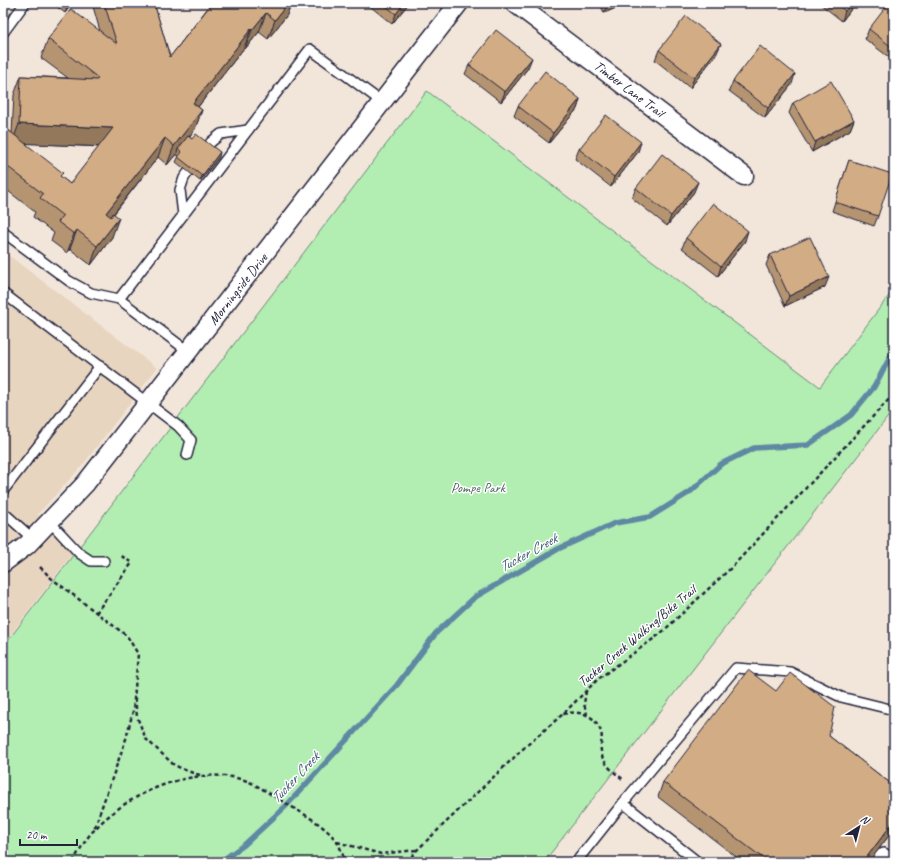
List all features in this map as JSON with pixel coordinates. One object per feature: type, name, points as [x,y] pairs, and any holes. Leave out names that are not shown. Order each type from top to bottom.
[{"type":"street","name":"Morningside Drive","points":[[3,563],[33,540],[85,484],[459,3]]},
{"type":"street","name":"Timber Lane Trail","points":[[515,3],[744,176]]},
{"type":"lane","points":[[3,33],[25,3]]},
{"type":"lane","points":[[119,299],[310,49],[382,102]]},
{"type":"lane","points":[[183,215],[180,190],[184,178],[212,142],[221,134],[248,130]]},
{"type":"lane","points":[[3,232],[69,281],[91,293],[119,299],[189,352]]},
{"type":"lane","points":[[3,292],[178,426],[191,440],[187,455]]},
{"type":"lane","points":[[3,491],[100,366]]},
{"type":"lane","points":[[3,512],[33,540]]},
{"type":"lane","points":[[50,522],[79,553],[91,561],[104,561]]},
{"type":"lane","points":[[576,862],[623,803],[736,668],[790,672],[841,698],[894,710]]},
{"type":"lane","points":[[623,803],[698,862]]},
{"type":"lane","points":[[871,862],[878,855],[884,853],[894,860]]},
{"type":"path","name":"Tucker Creek Walking/Bike Trail","points":[[407,862],[417,850],[586,691],[612,668],[660,634],[732,567],[894,394]]},
{"type":"path","points":[[96,613],[132,563],[120,554]]},
{"type":"path","points":[[40,567],[96,613],[127,636],[138,654],[133,711],[126,739],[94,830]]},
{"type":"path","points":[[586,691],[584,704],[587,714]]},
{"type":"path","points":[[135,692],[137,717],[146,739],[174,765],[187,771],[206,776]]},
{"type":"path","points":[[563,714],[574,712],[587,714],[594,720],[601,733],[601,752],[605,761],[611,770],[624,780]]},
{"type":"path","points":[[73,862],[94,830],[109,816],[131,800],[157,787],[183,779],[206,776],[225,777],[247,782],[316,821],[337,842],[344,862]]},
{"type":"path","points":[[337,842],[381,854],[417,850]]},
{"type":"shaded area","points":[[3,251],[157,368],[82,466],[38,514],[72,554],[3,645]]},
{"type":"green space","name":"Pompe Park","points":[[427,91],[820,387],[894,289],[894,409],[544,862],[3,862],[3,647]]},
{"type":"building","points":[[61,3],[70,3],[67,8]]},
{"type":"building","points":[[104,3],[154,3],[170,57],[212,3],[288,3],[275,20],[266,13],[252,30],[251,29],[193,103],[202,110],[174,146],[165,138],[106,213],[111,217],[113,213],[119,218],[97,246],[77,230],[74,234],[58,222],[63,216],[40,198],[43,194],[3,163],[3,126],[63,173],[60,176],[70,184],[113,128],[19,124],[21,76],[97,80],[98,78],[48,39],[71,9],[117,44]]},
{"type":"building","points":[[382,3],[404,3],[396,14]]},
{"type":"building","points":[[836,3],[852,3],[845,11]]},
{"type":"building","points":[[889,3],[894,3],[894,49],[869,29]]},
{"type":"building","points":[[686,16],[721,44],[694,78],[659,50]]},
{"type":"building","points":[[496,30],[532,58],[505,92],[469,65]]},
{"type":"building","points":[[760,46],[795,74],[768,108],[733,81]]},
{"type":"building","points":[[545,71],[580,99],[553,133],[518,106]]},
{"type":"building","points":[[831,81],[854,120],[815,142],[793,103]]},
{"type":"building","points":[[606,115],[641,142],[614,177],[579,149]]},
{"type":"building","points":[[196,134],[220,152],[202,176],[178,157],[182,152],[178,149],[188,136],[192,139]]},
{"type":"building","points":[[662,154],[698,182],[671,216],[636,188]]},
{"type":"building","points":[[849,160],[892,174],[878,216],[835,202]]},
{"type":"building","points":[[713,203],[748,231],[721,266],[686,238]]},
{"type":"building","points":[[810,237],[829,277],[789,296],[770,255]]},
{"type":"building","points":[[748,670],[776,691],[790,673],[835,707],[829,736],[894,786],[894,821],[863,862],[768,862],[663,782]]},
{"type":"waterway","name":"Tucker Creek","points":[[220,862],[244,845],[286,806],[397,685],[436,633],[475,597],[558,549],[615,523],[650,517],[690,492],[721,464],[754,448],[808,445],[851,415],[874,387],[894,350]]}]
